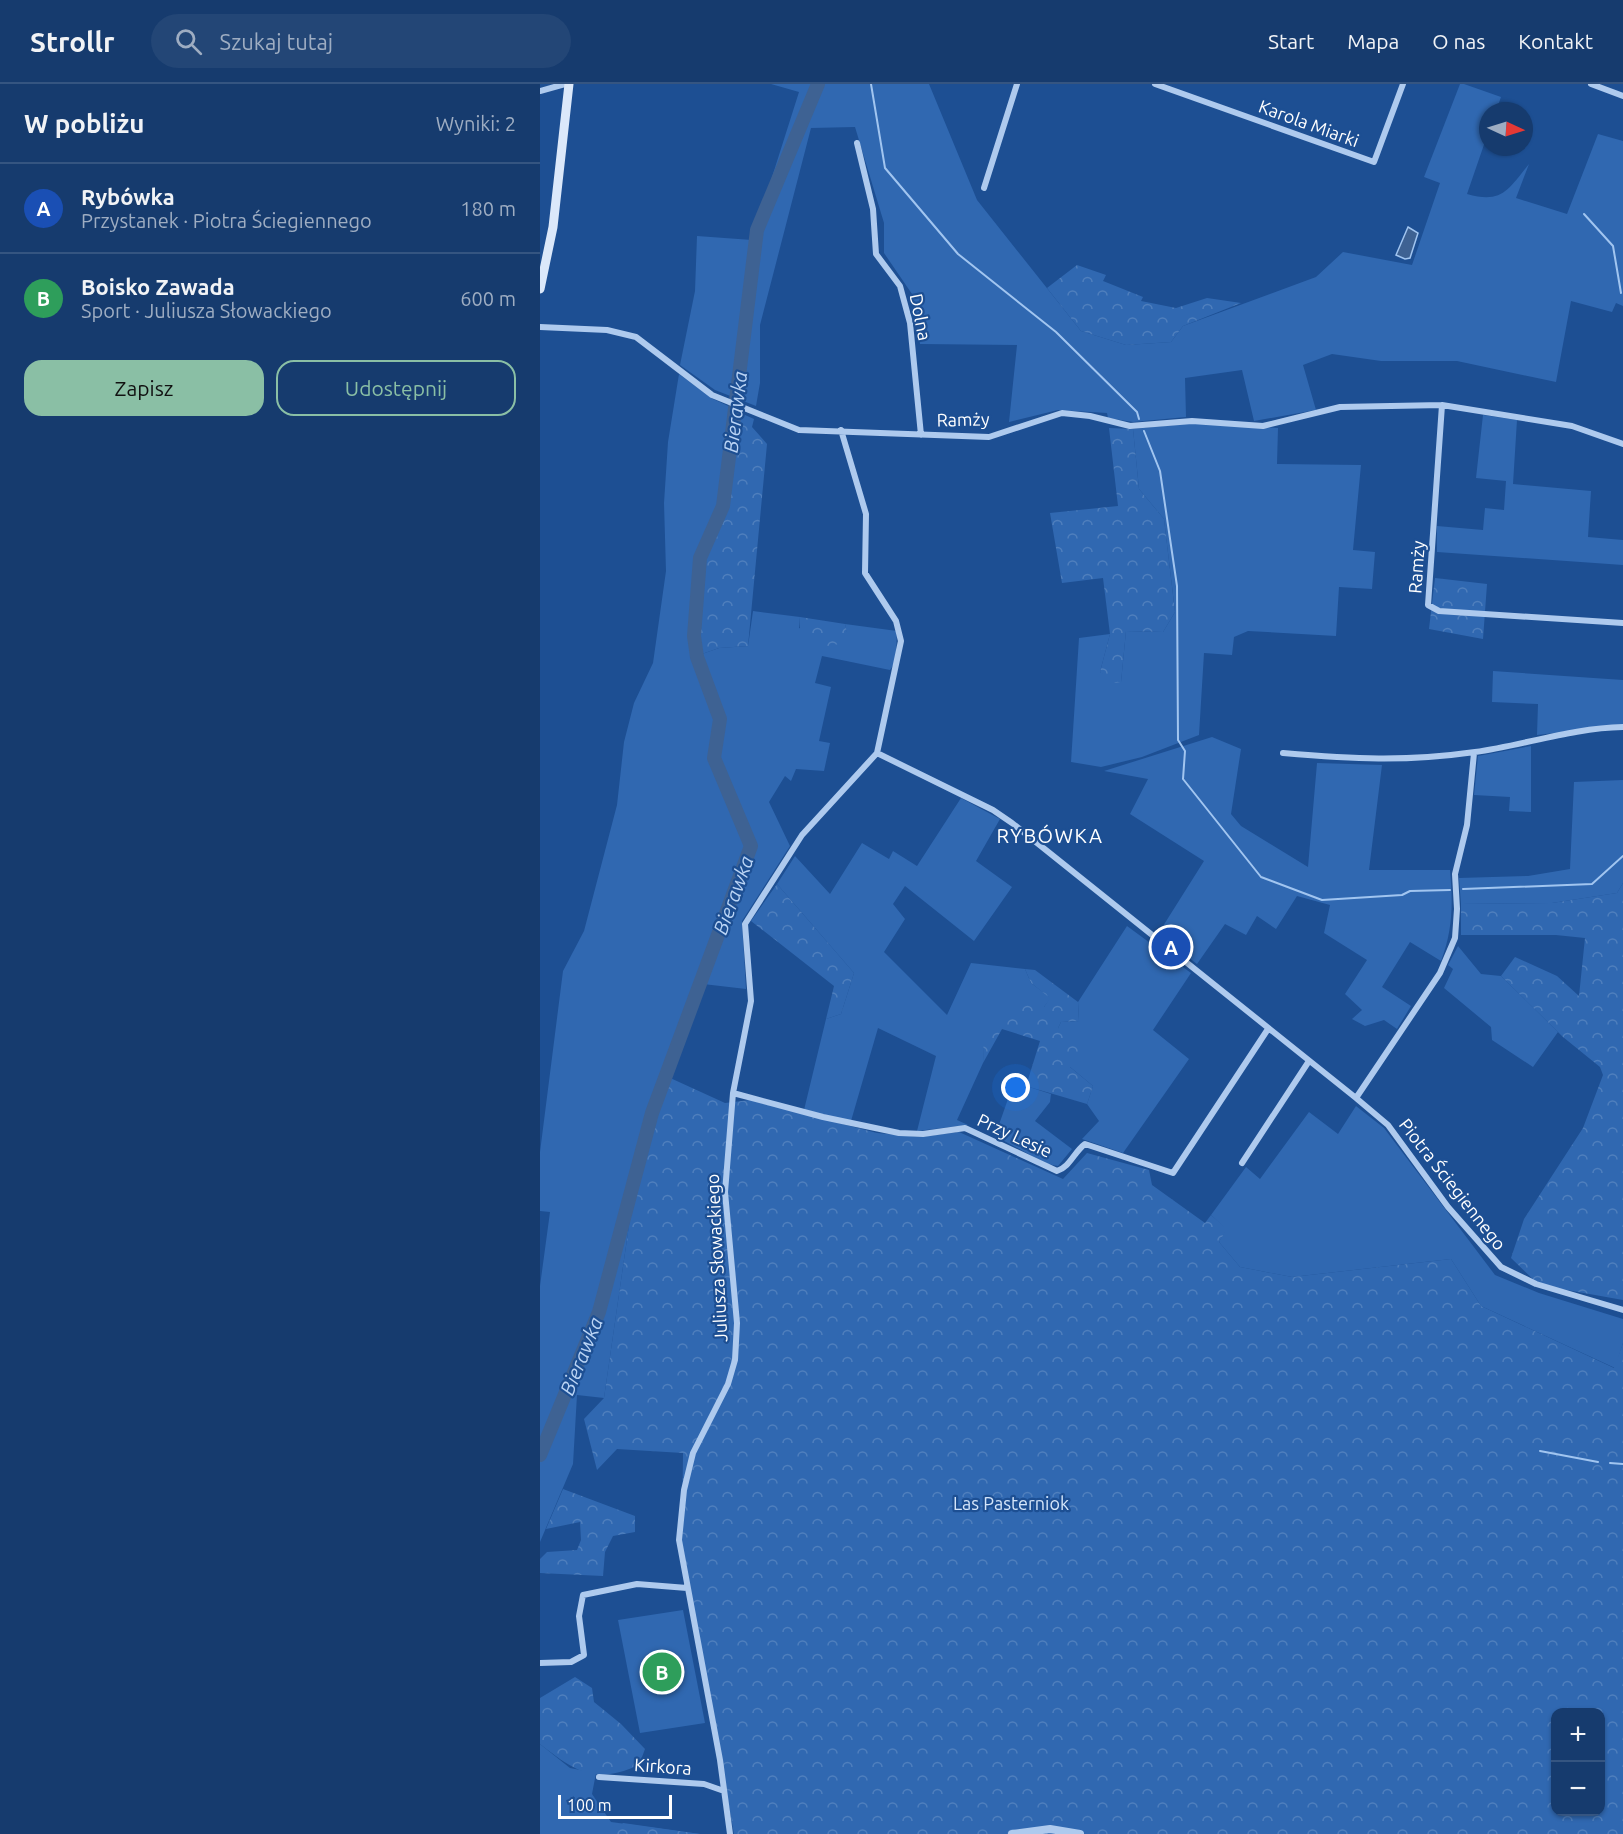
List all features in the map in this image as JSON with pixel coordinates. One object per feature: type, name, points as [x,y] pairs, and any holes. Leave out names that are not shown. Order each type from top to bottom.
[{"type":"main road","points":[[541,283],[553,227],[567,84]]},
{"type":"street","points":[[540,91],[567,84]]},
{"type":"street","points":[[984,188],[1017,84]]},
{"type":"street","name":"Karola Miarki","points":[[1155,84],[1374,162],[1403,84]]},
{"type":"street","points":[[1591,84],[1623,96]]},
{"type":"street","name":"Dolna","points":[[857,143],[873,209],[876,254],[900,286],[910,323],[921,435]]},
{"type":"street","name":"Ramży","points":[[540,327],[607,330],[636,337],[712,395],[799,430],[989,437],[1062,413],[1090,416],[1130,426],[1192,421],[1263,426],[1348,406],[1442,405],[1572,426],[1623,444]]},
{"type":"street","name":"Ramży","points":[[1442,405],[1428,605],[1439,611],[1623,623]]},
{"type":"street","points":[[841,430],[866,514],[865,573],[900,631],[899,653],[878,753]]},
{"type":"street","points":[[1283,753],[1366,761],[1402,760],[1474,753],[1538,742],[1564,733],[1623,727]]},
{"type":"street","name":"Piotra Ściegiennego","points":[[878,753],[993,810],[1012,823],[1356,1098],[1388,1125],[1448,1207],[1501,1268],[1536,1284],[1623,1310]]},
{"type":"street","name":"Juliusza Słowackiego","points":[[730,1834],[679,1540],[688,1467],[699,1438],[728,1384],[737,1345],[725,1192],[733,1093],[751,1002],[745,924],[802,835],[878,753]]},
{"type":"street","points":[[1356,1098],[1449,956],[1455,938],[1457,909],[1455,874],[1467,825],[1474,753]]},
{"type":"street","name":"Przy Lesie","points":[[733,1093],[832,1119],[899,1133],[923,1134],[964,1128],[1057,1171],[1065,1168],[1085,1144],[1173,1173],[1268,1029]]},
{"type":"street","points":[[1242,1163],[1309,1061]]},
{"type":"street","points":[[540,1663],[571,1662],[584,1655],[579,1616],[583,1595],[637,1584],[687,1588]]},
{"type":"street","name":"Kirkora","points":[[599,1777],[704,1784],[724,1791]]},
{"type":"street","points":[[1012,1834],[1050,1829],[1080,1834]]},
{"type":"green space","points":[[771,84],[929,84],[977,200],[1081,331],[1126,345],[1171,342],[1183,326],[1316,277],[1343,252],[1412,265],[1440,183],[1424,177],[1460,84],[1464,84],[1501,97],[1499,102],[1479,102],[1480,156],[1467,194],[1479,197],[1496,196],[1509,188],[1529,164],[1516,198],[1567,214],[1598,134],[1623,141],[1623,306],[1616,303],[1612,312],[1571,301],[1556,382],[1457,361],[1381,361],[1332,354],[1303,365],[1316,410],[1254,421],[1242,370],[1185,378],[1186,417],[1133,422],[1108,418],[1107,413],[1058,410],[1009,422],[1017,345],[920,344],[912,294],[884,253],[884,223],[855,127],[811,128],[760,325],[760,383],[756,406],[715,390],[680,365],[695,291],[697,236],[752,240],[799,92]]},
{"type":"green space","points":[[1077,265],[1106,275],[1103,281],[1143,297],[1141,301],[1176,308],[1207,298],[1241,303],[1183,326],[1171,342],[1126,345],[1081,331],[1047,288]]},
{"type":"green space","points":[[679,374],[713,399],[735,409],[722,506],[698,562],[692,636],[699,668],[699,655],[719,648],[748,646],[753,611],[800,617],[799,628],[848,641],[845,624],[897,631],[896,652],[890,670],[822,656],[815,683],[831,687],[819,741],[830,743],[824,771],[796,769],[791,781],[785,776],[769,802],[790,846],[742,921],[746,989],[703,984],[754,845],[737,801],[733,816],[746,846],[641,1143],[624,1200],[635,1184],[604,1398],[577,1395],[573,1464],[540,1542],[540,1286],[550,1212],[540,1211],[540,1152],[563,971],[584,931],[617,805],[624,742],[634,703],[653,663],[666,571],[664,503],[668,442]]},
{"type":"green space","points":[[736,411],[754,419],[752,427],[767,444],[748,646],[719,648],[699,655],[704,560],[726,508]]},
{"type":"green space","points":[[1483,415],[1517,420],[1513,484],[1591,491],[1588,537],[1623,540],[1623,565],[1437,552],[1437,526],[1483,530],[1485,508],[1504,510],[1506,481],[1476,478]]},
{"type":"green space","points":[[1194,423],[1278,428],[1277,464],[1361,465],[1353,550],[1375,552],[1372,589],[1339,587],[1336,636],[1248,631],[1234,637],[1232,655],[1204,653],[1199,735],[1142,757],[1101,767],[1071,762],[1079,638],[1110,634],[1100,672],[1121,682],[1126,631],[1163,632],[1175,612],[1164,519],[1139,489],[1133,429]]},
{"type":"green space","points":[[1109,428],[1133,429],[1139,489],[1164,519],[1175,612],[1163,632],[1126,631],[1121,682],[1114,683],[1100,672],[1110,634],[1103,578],[1062,583],[1050,513],[1118,506]]},
{"type":"green space","points":[[1435,578],[1487,584],[1483,639],[1429,629]]},
{"type":"green space","points":[[800,617],[845,624],[849,641],[831,646],[814,645],[807,642],[800,628]]},
{"type":"green space","points":[[1493,671],[1623,680],[1623,725],[1537,735],[1538,704],[1492,702]]},
{"type":"green space","points":[[1212,737],[1241,749],[1231,814],[1241,826],[1308,867],[1317,763],[1382,765],[1369,870],[1450,870],[1451,916],[1448,938],[1441,961],[1410,942],[1382,987],[1411,1006],[1397,1029],[1384,1020],[1365,1026],[1352,1019],[1362,1010],[1345,994],[1367,960],[1324,933],[1330,905],[1297,896],[1276,929],[1257,916],[1246,935],[1225,924],[1197,964],[1158,934],[1204,861],[1130,814],[1148,779],[1104,771]]},
{"type":"green space","points":[[1531,746],[1531,812],[1509,811],[1510,797],[1474,795],[1478,756]]},
{"type":"green space","points":[[1623,780],[1623,883],[1617,893],[1552,903],[1461,904],[1459,878],[1528,876],[1570,869],[1574,782]]},
{"type":"green space","points":[[961,798],[1000,819],[976,861],[1012,887],[974,941],[905,886],[893,904],[905,919],[884,952],[947,1015],[971,963],[1025,969],[1031,983],[1051,998],[1044,1007],[985,1029],[983,1063],[957,1120],[968,1125],[917,1131],[936,1056],[878,1028],[851,1121],[804,1110],[826,1019],[841,1014],[854,973],[777,884],[795,856],[830,894],[862,843],[889,859],[893,851],[917,866]]},
{"type":"green space","points":[[1623,883],[1623,1300],[1539,1285],[1511,1258],[1524,1219],[1583,1128],[1603,1075],[1600,1067],[1563,1037],[1501,976],[1515,957],[1557,976],[1579,996],[1585,938],[1556,935],[1461,935],[1461,904],[1552,903],[1617,893]]},
{"type":"green space","points":[[777,884],[854,973],[841,1014],[826,1019],[834,986],[751,921]]},
{"type":"green space","points":[[1127,926],[1191,973],[1153,1030],[1189,1059],[1123,1153],[1082,1139],[1099,1121],[1087,1104],[1093,1086],[1070,1067],[1058,1028],[1061,1022],[1079,1021],[1078,1002]]},
{"type":"green space","points":[[1458,946],[1481,974],[1501,976],[1558,1032],[1533,1067],[1492,1040],[1491,1027],[1444,988],[1453,969],[1448,965]]},
{"type":"green space","points":[[1025,969],[1035,970],[1078,1002],[1079,1021],[1061,1022],[1058,1028],[1083,1044],[1070,1067],[1093,1086],[1087,1104],[1026,1086],[1040,1041],[1002,1029],[983,1063],[984,1029],[1026,1000],[1044,1007],[1050,998],[1031,983]]},
{"type":"green space","name":"Las Pasterniok","points":[[668,1077],[725,1103],[750,1100],[877,1133],[920,1137],[959,1132],[1063,1179],[1087,1153],[1149,1170],[1152,1185],[1205,1223],[1211,1215],[1227,1229],[1219,1242],[1240,1267],[1292,1277],[1451,1259],[1481,1306],[1614,1368],[1623,1343],[1623,1834],[734,1834],[682,1544],[683,1453],[617,1449],[597,1470],[584,1419],[604,1398],[635,1184]]},
{"type":"green space","points":[[1015,1079],[1026,1086],[1051,1094],[1050,1102],[1035,1121],[1072,1149],[1058,1166],[1047,1164],[995,1136]]},
{"type":"green space","points":[[1356,1106],[1384,1128],[1495,1275],[1539,1293],[1623,1319],[1623,1343],[1615,1368],[1481,1306],[1451,1259],[1292,1277],[1240,1267],[1219,1242],[1226,1229],[1211,1215],[1246,1167],[1260,1179],[1309,1112],[1338,1134]]},
{"type":"green space","points":[[563,1489],[635,1516],[635,1532],[613,1536],[605,1552],[603,1576],[540,1573],[540,1559],[547,1552],[577,1550],[581,1540],[580,1522],[546,1529]]},
{"type":"green space","points":[[683,1610],[705,1723],[640,1733],[618,1620]]},
{"type":"green space","points":[[575,1677],[592,1688],[594,1702],[621,1724],[645,1749],[639,1765],[624,1771],[598,1775],[564,1762],[540,1744],[540,1698]]},
{"type":"green space","points":[[540,1744],[570,1768],[596,1773],[592,1794],[611,1822],[700,1834],[540,1834]]},
{"type":"green space","points":[[623,1823],[700,1834],[614,1834]]},
{"type":"shaded area","points":[[1408,227],[1418,233],[1410,258],[1405,259],[1396,255]]},
{"type":"waterway","name":"Bierawka","points":[[540,1455],[599,1312],[652,1113],[751,846],[714,758],[720,719],[697,657],[694,636],[700,558],[723,506],[757,230],[818,84]]},
{"type":"waterway","points":[[871,84],[885,168],[958,254],[1056,332],[1137,412],[1139,419]]},
{"type":"waterway","points":[[1584,214],[1613,246],[1621,293]]},
{"type":"waterway","points":[[1144,431],[1160,471],[1177,586],[1178,740],[1185,751],[1183,779],[1261,877],[1322,900],[1402,895],[1410,891],[1450,890]]},
{"type":"waterway","points":[[1463,889],[1592,884],[1623,856]]},
{"type":"waterway","points":[[1540,1451],[1598,1462]]},
{"type":"waterway","points":[[1610,1463],[1623,1464]]},
{"type":"place","name":"Rybówka","points":[[1171,947]]},
{"type":"place","name":"Boisko Zawada","points":[[662,1672]]},
{"type":"district","name":"RYBÓWKA","points":[[1050,835]]}]
